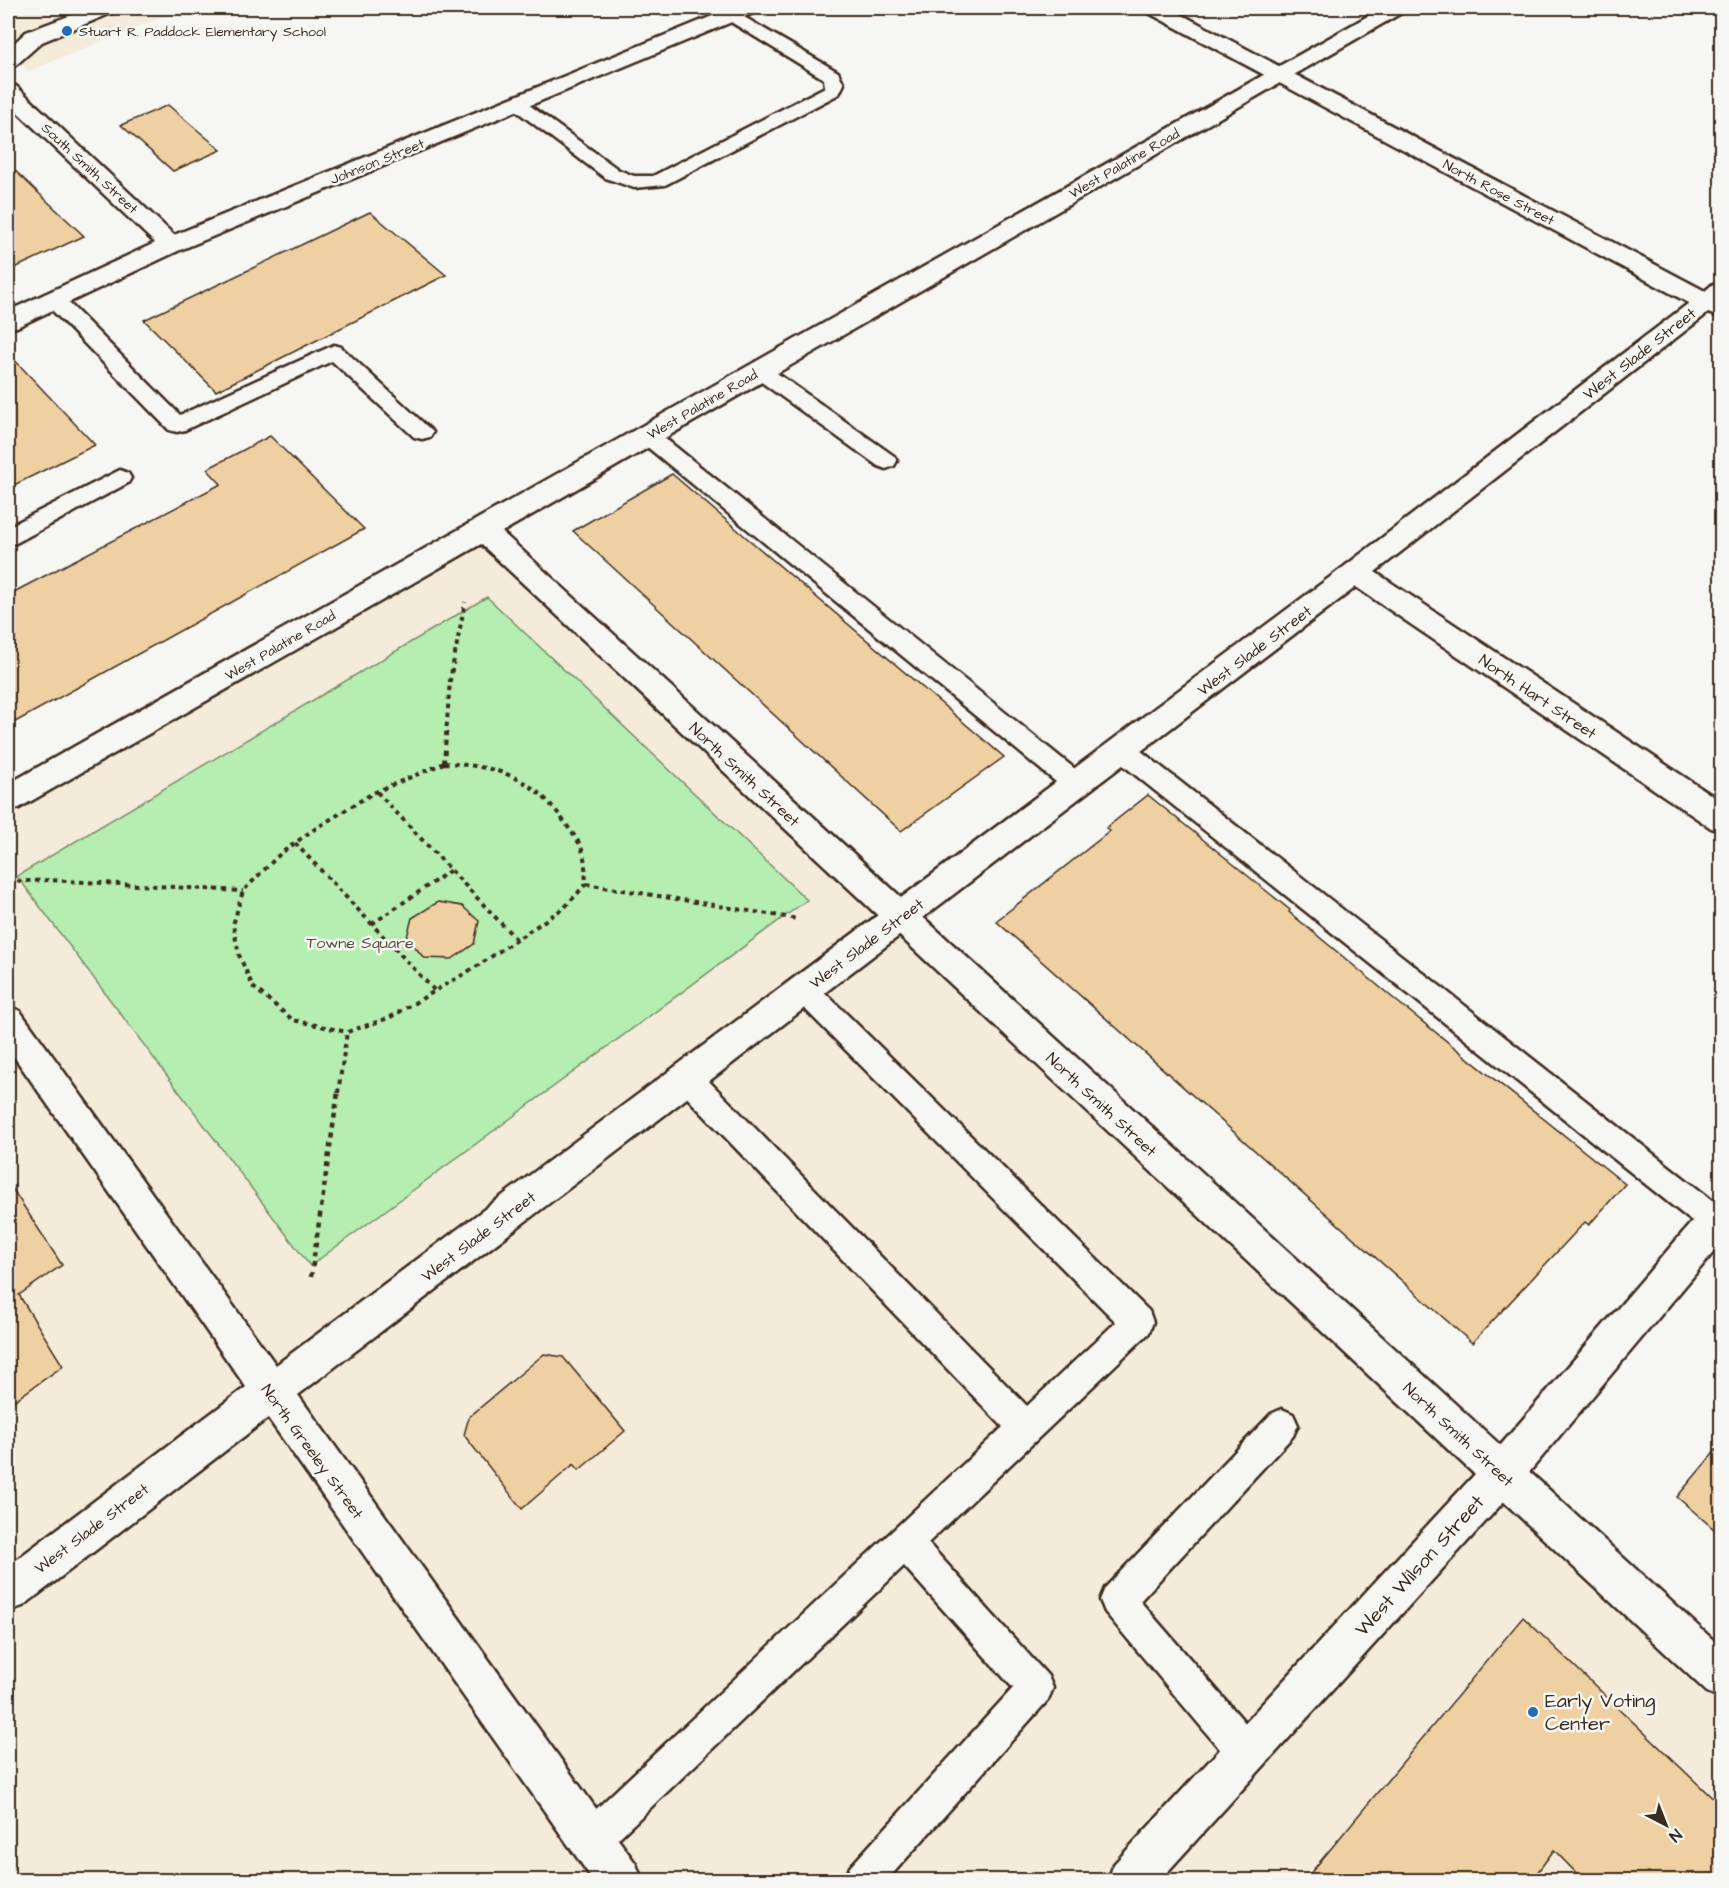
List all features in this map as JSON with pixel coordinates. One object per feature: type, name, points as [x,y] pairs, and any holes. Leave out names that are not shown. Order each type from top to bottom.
[{"type":"street","points":[[8,60],[34,37],[107,8]]},
{"type":"street","name":"North Rose Street","points":[[1154,8],[1277,75],[1716,300]]},
{"type":"street","name":"West Palatine Road","points":[[8,799],[1396,8]]},
{"type":"street","name":"Johnson Street","points":[[8,321],[171,245],[740,11]]},
{"type":"street","name":"South Smith Street","points":[[8,91],[171,245]]},
{"type":"street","name":"West Slade Street","points":[[8,1591],[1716,300]]},
{"type":"street","name":"North Smith Street","points":[[483,530],[1722,1677]]},
{"type":"street","name":"North Hart Street","points":[[1355,573],[1722,819]]},
{"type":"street","name":"North Greeley Street","points":[[8,1021],[620,1881]]},
{"type":"street","name":"West Wilson Street","points":[[1130,1881],[1502,1474],[1718,1218]]},
{"type":"lane","points":[[515,103],[612,174],[628,182],[641,184],[658,181],[832,90],[835,84],[832,76],[740,11]]},
{"type":"lane","points":[[53,299],[177,425],[334,352],[422,432]]},
{"type":"lane","points":[[760,371],[886,461]]},
{"type":"lane","points":[[648,436],[1076,784]]},
{"type":"lane","points":[[8,537],[120,478]]},
{"type":"lane","points":[[1122,750],[1718,1218]]},
{"type":"lane","points":[[590,1840],[1138,1322],[804,990]]},
{"type":"lane","points":[[687,1078],[1026,1428]]},
{"type":"lane","points":[[1247,1753],[1117,1600],[1282,1425]]},
{"type":"lane","points":[[863,1881],[1036,1688],[905,1543]]},
{"type":"path","points":[[444,763],[450,680],[465,602]]},
{"type":"path","points":[[444,763],[470,763],[498,769],[530,784],[552,803],[582,848],[586,884],[565,907],[389,1018],[347,1032],[293,1020],[253,987],[239,955],[233,925],[243,891],[280,854],[337,814],[377,792],[444,763]]},
{"type":"path","points":[[377,792],[516,939]]},
{"type":"path","points":[[295,843],[435,991]]},
{"type":"path","points":[[372,924],[451,870]]},
{"type":"path","points":[[8,882],[48,880],[243,891]]},
{"type":"path","points":[[586,884],[798,919]]},
{"type":"path","points":[[310,1277],[347,1032]]},
{"type":"shaded area","name":"Stuart R. Paddock Elementary School","points":[[8,8],[184,8],[29,71],[8,54]]},
{"type":"shaded area","points":[[483,530],[1721,1677],[1721,1880],[8,1880],[8,799]]},
{"type":"green space","name":"Towne Square","points":[[487,597],[807,900],[310,1266],[17,876]]},
{"type":"building","points":[[168,105],[221,150],[173,171],[121,125]]},
{"type":"building","points":[[8,164],[84,236],[8,271]]},
{"type":"building","points":[[370,212],[446,275],[216,391],[144,320]]},
{"type":"building","points":[[8,353],[95,445],[8,488]]},
{"type":"building","points":[[270,436],[364,529],[8,726],[8,595],[221,484],[207,469]]},
{"type":"building","points":[[672,474],[1004,757],[901,831],[573,531]]},
{"type":"building","points":[[1148,795],[1290,910],[1289,912],[1399,1003],[1625,1184],[1589,1225],[1585,1222],[1472,1343],[996,921],[1110,831],[1106,828]]},
{"type":"building","points":[[438,902],[462,906],[479,921],[474,944],[452,959],[424,958],[407,937],[412,918]]},
{"type":"building","points":[[8,1182],[62,1265],[19,1295],[63,1366],[8,1405]]},
{"type":"building","points":[[544,1354],[563,1357],[625,1431],[579,1470],[574,1464],[522,1509],[464,1435],[469,1417]]},
{"type":"building","points":[[1722,1443],[1722,1536],[1677,1497]]},
{"type":"building","name":"Early Voting Center","points":[[1523,1617],[1722,1807],[1722,1881],[1584,1881],[1554,1850],[1531,1881],[1304,1881]]},
{"type":"place","name":"Stuart R. Paddock Elementary School","points":[[67,31]]},
{"type":"place","name":"Early Voting Center","points":[[1533,1712]]}]
